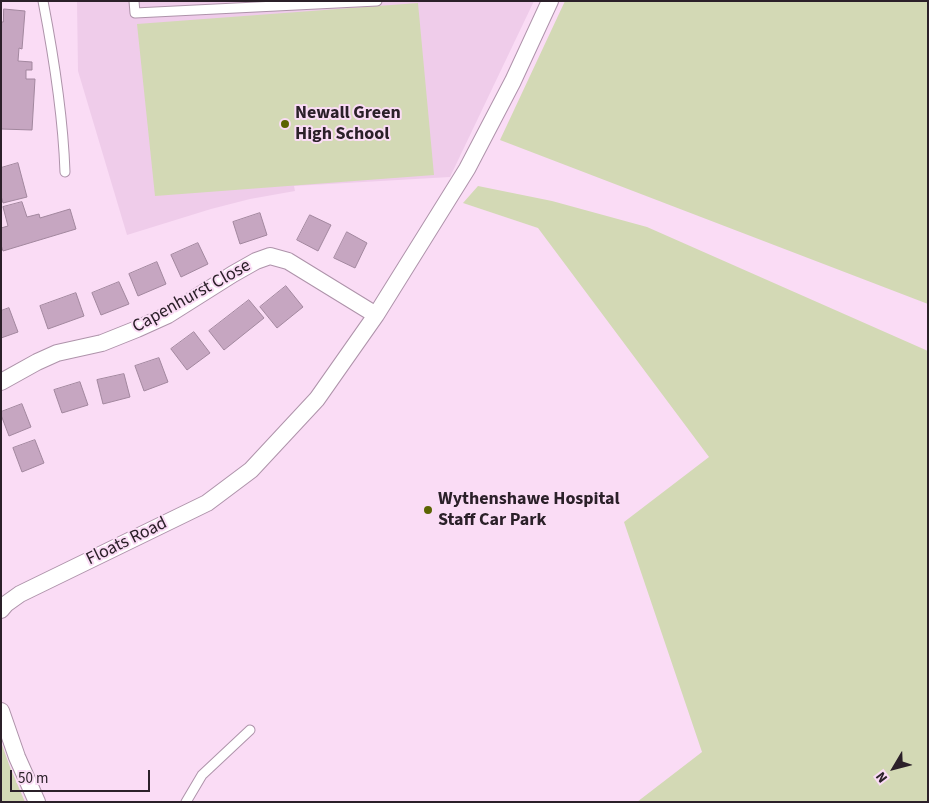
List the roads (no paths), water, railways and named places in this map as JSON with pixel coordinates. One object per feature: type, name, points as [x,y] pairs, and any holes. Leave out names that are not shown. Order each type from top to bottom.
[{"type":"street","name":"Floats Road","points":[[1,610],[20,594],[206,503],[251,470],[318,399],[376,315],[466,169],[513,81],[550,1]]},
{"type":"street","name":"Capenhurst Close","points":[[1,382],[57,353],[102,343],[168,315],[233,274],[256,261],[270,256],[288,261],[376,315]]},
{"type":"street","points":[[1,711],[17,757],[37,802]]},
{"type":"lane","points":[[43,1],[53,53],[64,143],[65,172]]},
{"type":"lane","points":[[134,1],[135,14],[377,1]]},
{"type":"lane","points":[[186,802],[202,775],[250,730]]},
{"type":"place","name":"Newall Green High School","points":[[285,124]]},
{"type":"place","name":"Wythenshawe Hospital Staff Car Park","points":[[428,510]]}]
